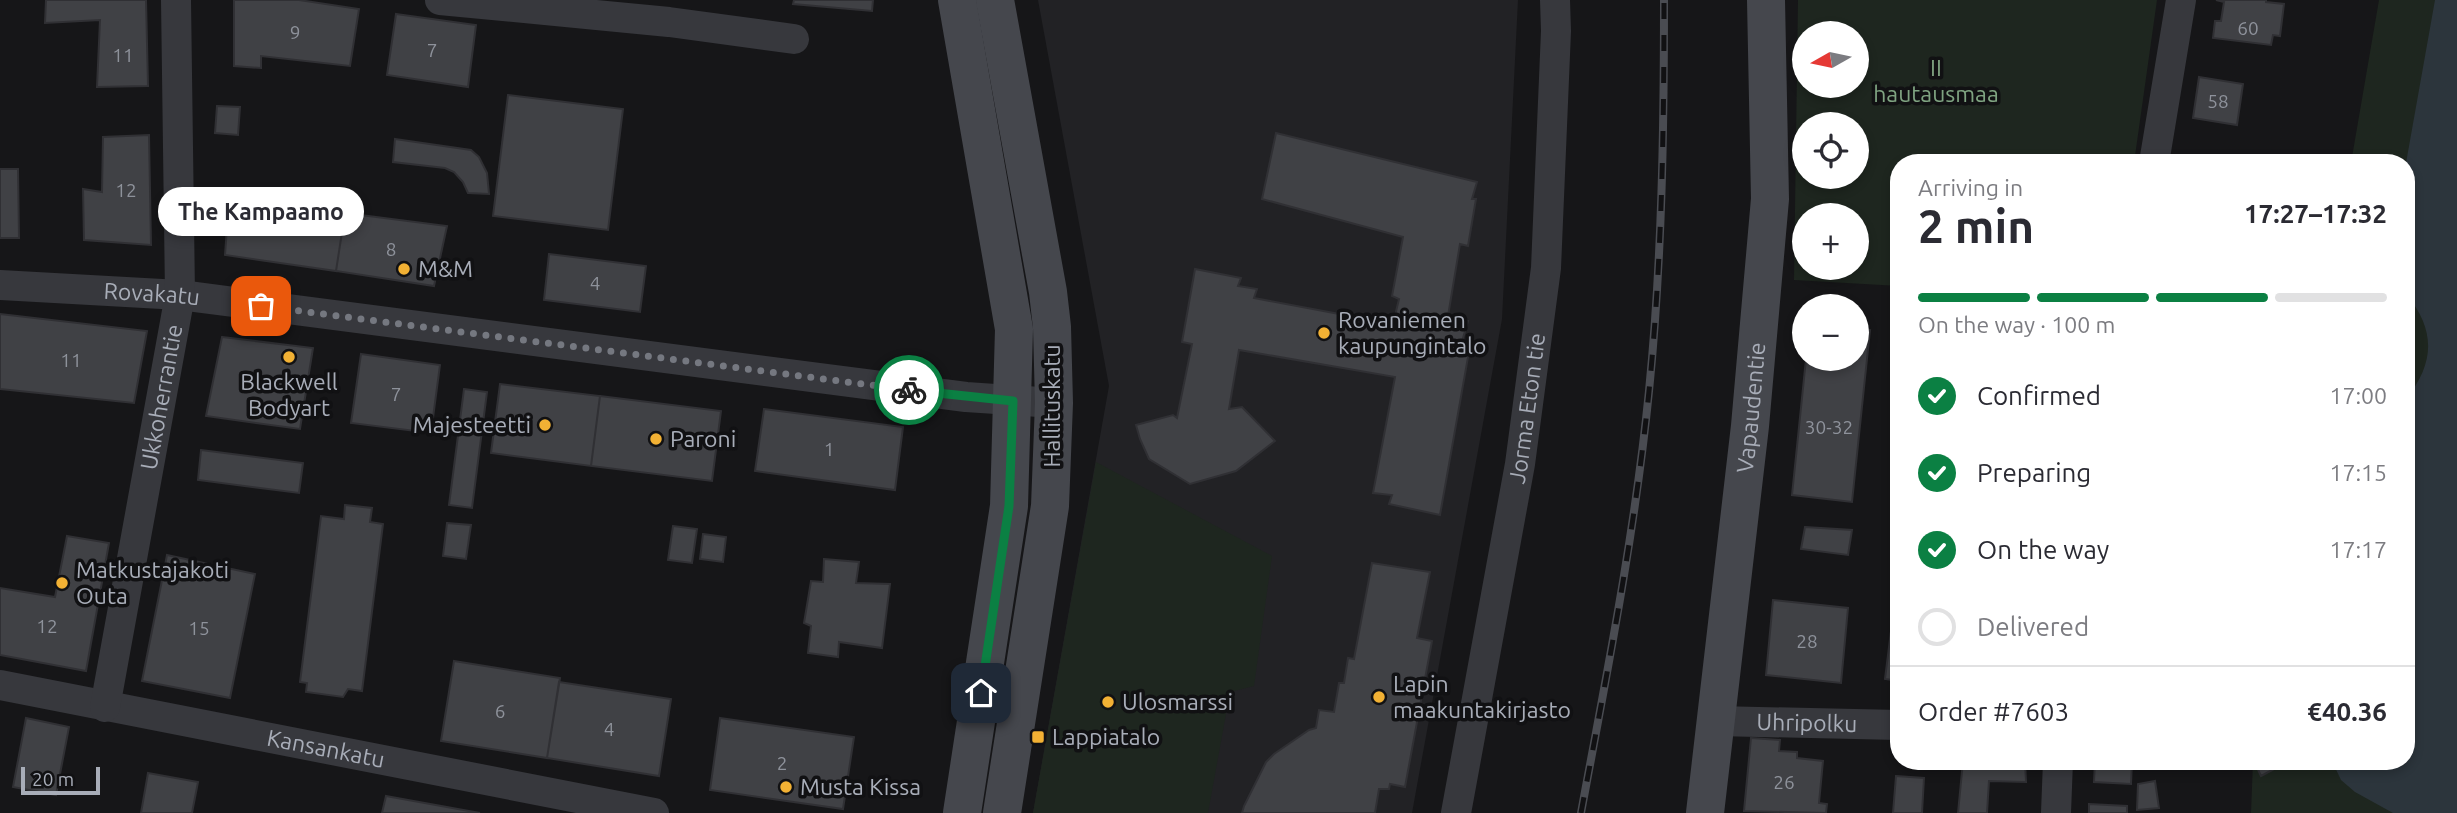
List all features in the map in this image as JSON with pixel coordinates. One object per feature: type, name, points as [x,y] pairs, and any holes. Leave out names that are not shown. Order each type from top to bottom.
[{"type":"street","name":"Ukkoherrantie","points":[[105,707],[180,295],[176,0]]},
{"type":"street","points":[[440,0],[657,21],[794,39]]},
{"type":"street","name":"Jorma Eton tie","points":[[1456,813],[1520,464],[1546,268],[1555,0]]},
{"type":"street","name":"Vapaudentie","points":[[1705,813],[1750,426],[1770,199],[1766,0]]},
{"type":"street","points":[[2155,154],[2181,0]]},
{"type":"street","points":[[959,8],[998,18],[970,64]]},
{"type":"street","name":"Hallituskatu","points":[[959,8],[1014,329],[1009,506],[962,813]]},
{"type":"street","name":"Hallituskatu","points":[[998,18],[1048,292],[1052,327],[1054,403],[1050,506],[1002,813]]},
{"type":"street","name":"Rovakatu","points":[[0,285],[180,295],[952,395],[1054,403]]},
{"type":"street","name":"Kansankatu","points":[[0,685],[654,813]]},
{"type":"street","name":"Uhripolku","points":[[1716,720],[1890,724]]},
{"type":"street","points":[[2056,813],[2058,770]]},
{"type":"shaded area","points":[[1038,0],[1518,0],[1502,319],[1412,813],[1033,813],[1109,386]]},
{"type":"shaded area","points":[[2435,0],[2457,0],[2457,813],[2393,813],[2355,792],[2341,780],[2336,770],[2415,770],[2415,387],[2427,359],[2428,346],[2423,321],[2415,306],[2415,154],[2408,154]]},
{"type":"green space","name":"II hautausmaa","points":[[1798,0],[2157,0],[2135,154],[1890,154],[1890,285],[1794,280],[1869,280],[1869,203],[1795,203],[1795,189],[1869,189],[1869,112],[1796,112],[1797,98],[1869,98],[1869,21],[1798,21]]},
{"type":"green space","points":[[2379,0],[2457,0],[2457,813],[2251,813],[2253,770],[2415,770],[2415,154],[2353,154]]},
{"type":"green space","points":[[1096,462],[1272,556],[1254,686],[1230,692],[1208,813],[1033,813]]},
{"type":"building","points":[[46,0],[146,0],[148,86],[97,87],[100,20],[45,23]]},
{"type":"building","points":[[234,0],[299,0],[359,9],[350,66],[261,56],[261,68],[234,66]]},
{"type":"building","points":[[794,0],[873,0],[872,11],[793,4]]},
{"type":"building","points":[[2216,0],[2266,0],[2284,4],[2280,36],[2273,35],[2271,45],[2213,38],[2215,21],[2221,21],[2224,2]]},
{"type":"building","points":[[396,14],[476,25],[468,87],[387,75]]},
{"type":"building","points":[[2199,77],[2243,84],[2237,125],[2193,118]]},
{"type":"building","points":[[508,95],[623,109],[608,230],[493,216]]},
{"type":"building","points":[[217,106],[240,107],[238,135],[215,133]]},
{"type":"building","name":"Rovaniemen kaupungintalo","points":[[1276,133],[1477,182],[1472,199],[1476,199],[1468,246],[1460,244],[1448,316],[1468,321],[1461,345],[1470,346],[1440,515],[1389,504],[1392,495],[1373,493],[1395,377],[1239,350],[1229,409],[1242,407],[1275,441],[1236,471],[1190,484],[1149,459],[1140,439],[1136,425],[1173,415],[1177,418],[1192,344],[1182,342],[1195,269],[1241,278],[1238,286],[1257,289],[1254,298],[1393,324],[1399,299],[1392,296],[1403,237],[1262,199]]},
{"type":"building","points":[[149,135],[151,245],[84,240],[83,189],[102,192],[103,137]]},
{"type":"building","points":[[395,139],[471,150],[479,157],[487,173],[489,194],[468,193],[454,172],[445,168],[393,162]]},
{"type":"building","points":[[0,169],[18,169],[19,238],[0,238]]},
{"type":"building","points":[[229,199],[345,213],[336,271],[225,255]]},
{"type":"building","points":[[345,213],[447,226],[434,286],[336,271]]},
{"type":"building","points":[[549,254],[646,266],[640,312],[544,300]]},
{"type":"building","points":[[0,314],[147,331],[134,403],[0,389]]},
{"type":"building","points":[[222,337],[313,348],[300,429],[206,416]]},
{"type":"building","points":[[361,354],[440,365],[431,433],[351,423]]},
{"type":"building","points":[[1805,371],[1866,371],[1852,502],[1792,495]]},
{"type":"building","name":"Majesteetti","points":[[500,384],[600,396],[591,466],[491,453]]},
{"type":"building","points":[[464,389],[487,392],[472,508],[449,505]]},
{"type":"building","name":"Paroni","points":[[600,396],[721,411],[712,481],[591,466]]},
{"type":"building","points":[[764,409],[903,427],[895,490],[755,471]]},
{"type":"building","points":[[201,450],[303,463],[299,493],[198,480]]},
{"type":"building","points":[[345,505],[372,508],[370,522],[383,524],[362,691],[348,689],[343,697],[306,692],[307,683],[300,682],[321,516],[344,519]]},
{"type":"building","points":[[447,523],[471,525],[466,559],[443,556]]},
{"type":"building","points":[[673,526],[697,529],[692,563],[668,560]]},
{"type":"building","points":[[1805,527],[1852,530],[1848,555],[1801,549]]},
{"type":"building","points":[[703,534],[726,537],[723,562],[700,559]]},
{"type":"building","points":[[67,536],[109,543],[86,671],[0,655],[0,588],[55,597]]},
{"type":"building","points":[[167,555],[255,574],[230,698],[142,681]]},
{"type":"building","points":[[824,559],[859,562],[856,583],[890,584],[882,648],[839,642],[838,657],[808,653],[811,626],[804,623],[811,581],[823,582]]},
{"type":"building","name":"Lapin maakuntakirjasto","points":[[1372,563],[1430,572],[1417,638],[1432,641],[1405,787],[1390,784],[1389,789],[1379,789],[1375,813],[1242,813],[1266,762],[1309,730],[1316,728],[1319,710],[1334,712],[1339,683],[1344,683],[1348,658],[1354,659]]},
{"type":"building","points":[[1773,600],[1848,608],[1841,683],[1766,675]]},
{"type":"building","points":[[1890,639],[1890,680],[1885,679]]},
{"type":"building","points":[[454,661],[560,678],[547,758],[441,741]]},
{"type":"building","points":[[559,682],[671,699],[659,776],[547,758]]},
{"type":"building","points":[[26,718],[69,727],[56,795],[13,787]]},
{"type":"building","points":[[720,718],[854,737],[843,809],[710,790]]},
{"type":"building","points":[[1751,738],[1780,740],[1779,751],[1797,752],[1797,758],[1823,761],[1819,803],[1827,804],[1826,813],[1744,811]]},
{"type":"building","points":[[1962,770],[2025,770],[2026,782],[1989,781],[1987,813],[1958,813]]},
{"type":"building","points":[[2095,770],[2132,770],[2131,784],[2094,782]]},
{"type":"building","points":[[2258,770],[2272,770],[2261,776]]},
{"type":"building","points":[[148,773],[198,782],[192,813],[141,813]]},
{"type":"building","points":[[1896,776],[1924,778],[1922,813],[1893,813]]},
{"type":"building","points":[[2155,781],[2159,808],[2137,810],[2138,784]]},
{"type":"building","points":[[386,796],[480,813],[382,813]]},
{"type":"building","points":[[2089,804],[2127,806],[2127,813],[2089,813]]},
{"type":"railway","points":[[1581,813],[1628,550],[1649,391],[1661,196],[1664,0]]},
{"type":"way so far","points":[[261,306],[909,390]]},
{"type":"place","name":"M&M","points":[[404,269]]},
{"type":"place","name":"The Kampaamo","points":[[261,306]]},
{"type":"place","name":"Rovaniemen kaupungintalo","points":[[1324,333]]},
{"type":"place","name":"Blackwell Bodyart","points":[[289,357]]},
{"type":"place","name":"Majesteetti","points":[[545,425]]},
{"type":"place","name":"Paroni","points":[[656,439]]},
{"type":"place","name":"Matkustajakoti Outa","points":[[62,583]]},
{"type":"place","name":"Lapin maakuntakirjasto","points":[[1379,697]]},
{"type":"place","name":"Ulosmarssi","points":[[1108,702]]},
{"type":"place","name":"Lappiatalo","points":[[1038,737]]},
{"type":"place","name":"Musta Kissa","points":[[786,787]]},
{"type":"route","points":[[909,390],[1013,401],[1009,506],[981,693]]}]
